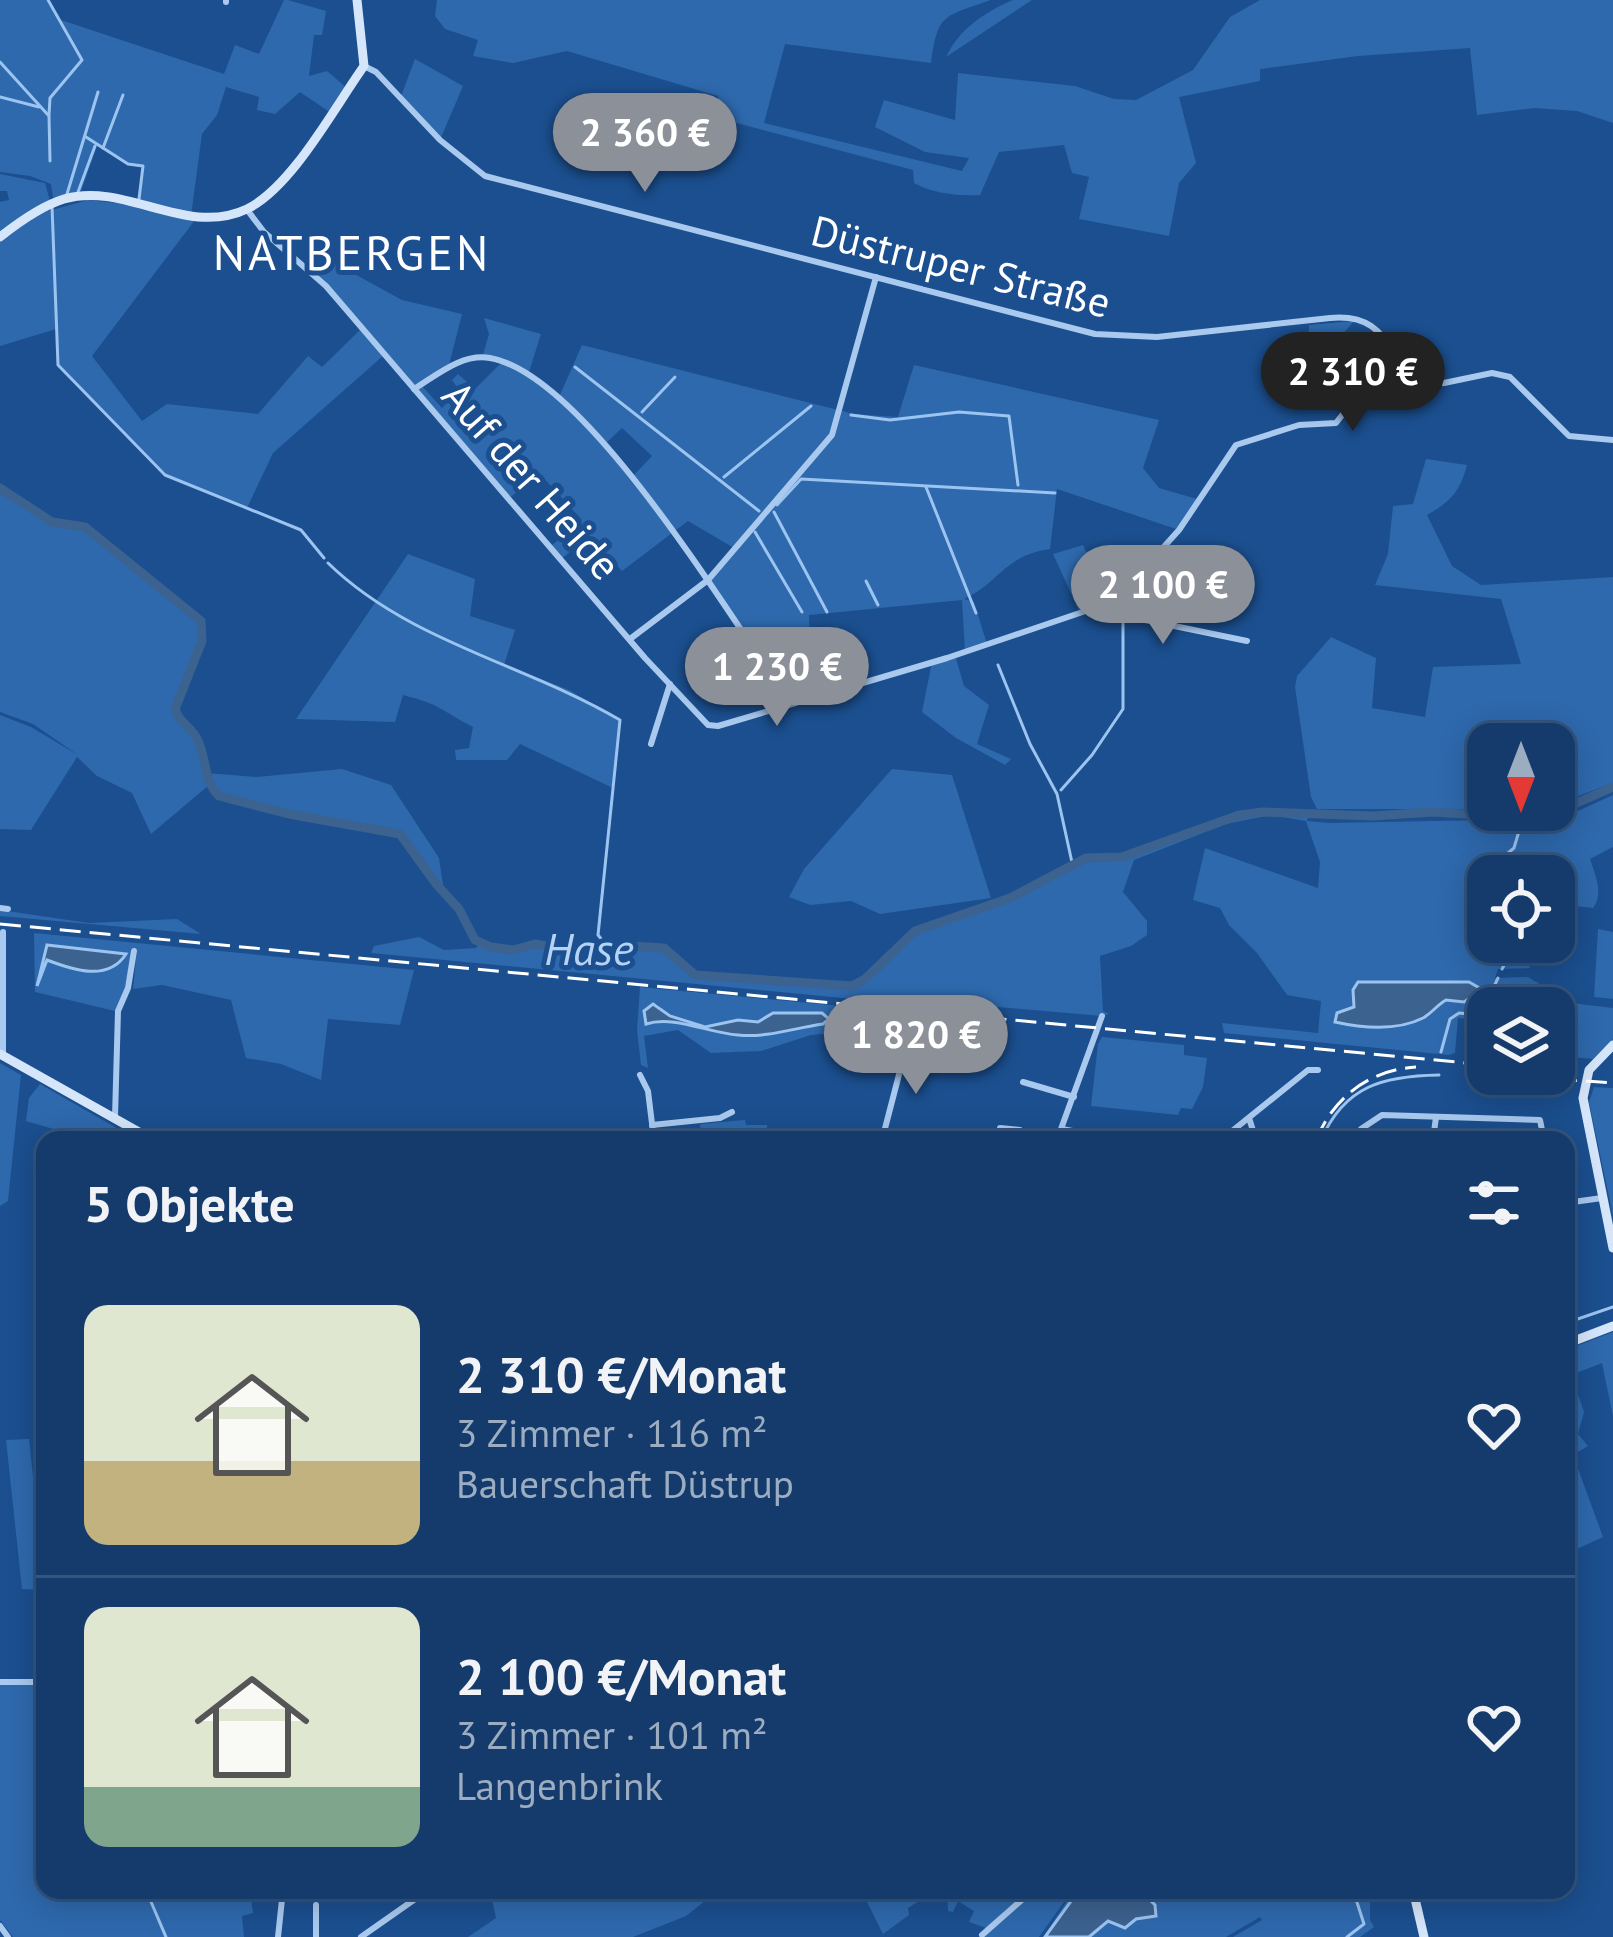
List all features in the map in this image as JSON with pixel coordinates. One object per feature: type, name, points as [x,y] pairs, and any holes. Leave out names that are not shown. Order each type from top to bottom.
[{"type":"street","points":[[0,237],[62,200],[102,196],[208,218],[248,209],[288,174],[364,66],[357,0]]},
{"type":"street","name":"Düstruper Straße","points":[[364,66],[376,72],[456,155],[485,176],[1095,334],[1207,333],[1344,316],[1382,334],[1416,379]]},
{"type":"street","name":"Auf der Heide","points":[[248,209],[264,232],[326,286],[708,725],[718,726],[947,658],[1115,601],[1179,530],[1235,445],[1299,425],[1336,422],[1365,385],[1396,388],[1416,379]]},
{"type":"street","points":[[630,639],[708,580],[832,435],[876,277]]},
{"type":"street","points":[[414,388],[469,358],[489,358],[546,384],[676,532],[790,702]]},
{"type":"street","points":[[1416,379],[1434,384],[1502,374],[1517,382],[1569,436],[1613,440]]},
{"type":"street","points":[[1115,601],[1120,615],[1246,641]]},
{"type":"street","points":[[651,744],[670,684]]},
{"type":"street","points":[[4,932],[2,1054],[135,1131]]},
{"type":"street","points":[[115,1121],[118,1011],[128,988],[134,951]]},
{"type":"street","points":[[1073,1131],[1062,1129],[1102,1016]]},
{"type":"street","points":[[1613,1045],[1589,1070],[1583,1088],[1613,1248]]},
{"type":"street","points":[[884,1131],[902,1052]]},
{"type":"street","points":[[1232,1131],[1308,1070],[1318,1070]]},
{"type":"street","points":[[640,1075],[653,1131]]},
{"type":"street","points":[[1023,1082],[1074,1097]]},
{"type":"street","points":[[652,1125],[720,1118],[732,1112]]},
{"type":"street","points":[[1360,1131],[1382,1115],[1540,1120],[1542,1131]]},
{"type":"street","points":[[1434,1131],[1436,1117]]},
{"type":"street","points":[[1249,1118],[1253,1131]]},
{"type":"street","points":[[1000,1128],[1020,1131]]},
{"type":"street","points":[[1575,1202],[1602,1198]]},
{"type":"street","points":[[1575,1341],[1613,1325]]},
{"type":"street","points":[[0,1682],[36,1682]]},
{"type":"street","points":[[278,1937],[282,1899]]},
{"type":"street","points":[[361,1937],[415,1899]]},
{"type":"street","points":[[982,1935],[1023,1899]]},
{"type":"street","points":[[1415,1899],[1424,1937]]},
{"type":"street","points":[[316,1905],[316,1937]]},
{"type":"street","points":[[0,1926],[8,1937]]},
{"type":"shaded area","points":[[0,0],[46,0],[76,52],[61,20],[224,74],[235,45],[259,54],[288,0],[326,11],[322,35],[314,35],[309,76],[327,71],[348,89],[331,113],[300,92],[275,114],[257,110],[259,97],[226,87],[217,115],[202,134],[191,216],[143,205],[139,197],[142,167],[127,165],[97,146],[80,194],[53,198],[51,184],[0,172]]},
{"type":"shaded area","points":[[437,0],[991,0],[946,19],[937,34],[931,63],[785,44],[764,123],[962,171],[969,158],[925,152],[875,127],[884,100],[955,120],[958,73],[1075,86],[1114,99],[1136,100],[1193,70],[1230,17],[1260,0],[1613,0],[1613,123],[1577,111],[1535,108],[1477,115],[1470,48],[1260,69],[1260,81],[1179,97],[1196,163],[1179,183],[1169,236],[1079,219],[1089,177],[1072,173],[1064,145],[999,152],[980,195],[938,192],[914,183],[913,170],[714,117],[718,96],[567,51],[513,63],[473,56],[478,40],[445,29],[435,16]]},
{"type":"shaded area","points":[[1013,0],[1032,0],[946,57],[974,22]]},
{"type":"shaded area","points":[[415,59],[463,86],[440,140],[400,99]]},
{"type":"shaded area","points":[[0,174],[45,183],[50,201],[0,232],[0,202],[9,200],[7,191],[0,191]]},
{"type":"shaded area","points":[[88,200],[195,220],[92,356],[142,421],[167,404],[258,414],[308,356],[322,367],[361,329],[302,265],[329,260],[402,300],[462,314],[448,369],[421,385],[442,408],[459,390],[452,380],[458,374],[475,389],[501,363],[482,358],[489,334],[484,318],[541,334],[529,372],[559,397],[582,345],[854,414],[898,417],[914,365],[1159,420],[1143,468],[1159,488],[1197,499],[1179,530],[1057,489],[1050,549],[1022,558],[964,599],[974,602],[987,644],[965,652],[962,600],[809,615],[812,696],[790,702],[708,580],[734,548],[688,521],[622,571],[589,537],[561,559],[550,547],[582,520],[540,474],[508,499],[384,355],[273,453],[247,508],[165,475],[58,365],[56,329],[0,346],[0,241],[41,213]],"holes":[[[622,428],[652,456],[631,478],[603,446]]]},
{"type":"shaded area","points":[[1354,321],[1323,357],[1315,352],[1308,355],[1309,325]]},
{"type":"shaded area","points":[[1426,459],[1467,465],[1453,495],[1427,515],[1452,566],[1481,585],[1613,577],[1613,783],[1575,797],[1575,723],[1467,723],[1467,809],[1317,809],[1311,797],[1295,687],[1297,676],[1331,637],[1376,658],[1372,708],[1425,717],[1433,667],[1521,664],[1501,599],[1375,585],[1388,554],[1393,506],[1413,504]]},
{"type":"shaded area","points":[[0,489],[52,522],[85,527],[201,621],[202,641],[175,709],[200,743],[206,773],[257,777],[342,769],[391,785],[439,858],[444,892],[405,837],[393,830],[266,809],[221,794],[209,785],[151,834],[132,793],[97,776],[77,757],[31,830],[0,829],[0,715],[78,755],[33,724],[0,712]]},
{"type":"shaded area","points":[[1083,545],[1108,603],[1080,613],[1053,554]]},
{"type":"shaded area","points":[[408,554],[475,579],[470,616],[515,630],[504,665],[569,690],[620,720],[613,788],[520,744],[507,760],[456,760],[455,750],[469,748],[473,727],[403,695],[395,722],[296,719]]},
{"type":"shaded area","points":[[955,655],[964,686],[989,705],[977,744],[1011,759],[1005,765],[956,738],[922,712],[932,662]]},
{"type":"shaded area","points":[[892,769],[952,775],[991,898],[880,914],[851,901],[810,905],[789,897],[804,869]]},
{"type":"shaded area","points":[[1613,795],[1613,847],[1590,859],[1598,890],[1593,908],[1575,906],[1575,855],[1467,855],[1467,963],[1528,963],[1530,968],[1498,969],[1495,978],[1528,977],[1545,987],[1467,987],[1467,1019],[1458,1018],[1455,1053],[1449,1055],[1224,1033],[1222,1023],[1318,1033],[1321,1001],[1287,995],[1220,908],[1193,900],[1205,848],[1318,888],[1320,862],[1306,821],[1271,815],[1226,824],[1134,860],[1123,892],[1147,921],[1147,935],[1100,956],[1103,1011],[1109,1014],[1102,1016],[917,1000],[916,1005],[371,953],[374,946],[419,937],[444,950],[476,948],[480,943],[513,950],[535,944],[575,951],[664,948],[695,975],[852,986],[913,932],[1010,898],[1086,858],[1122,857],[1239,815],[1263,812],[1309,815],[1307,821],[1330,823],[1467,820],[1467,831],[1575,831],[1575,812]]},
{"type":"shaded area","points":[[0,910],[89,923],[177,919],[201,934],[0,916]]},
{"type":"shaded area","points":[[1598,929],[1613,932],[1613,999],[1594,997]]},
{"type":"shaded area","points":[[34,933],[414,970],[400,1025],[328,1019],[321,1080],[281,1064],[246,1058],[231,1000],[162,985],[133,989],[137,949],[132,949],[115,1011],[35,992]]},
{"type":"shaded area","points":[[47,945],[126,954],[119,963],[100,971],[47,960],[37,986]]},
{"type":"shaded area","points":[[1358,982],[1469,982],[1478,987],[1467,987],[1464,1002],[1446,1000],[1423,1018],[1391,1027],[1335,1022],[1337,1013],[1354,1007],[1353,990]]},
{"type":"shaded area","points":[[640,987],[874,1009],[880,1038],[895,1041],[887,1048],[874,1042],[870,1029],[811,1035],[761,1051],[711,1053],[678,1030],[644,1036],[648,1068],[641,1065]],"holes":[[[657,1004],[667,1012],[717,1027],[744,1025],[779,1012],[829,1019],[753,1035],[682,1023],[646,1024],[644,1010]]]},
{"type":"shaded area","points":[[1575,1003],[1613,1008],[1613,1039],[1593,1059],[1575,1057]]},
{"type":"shaded area","points":[[653,1004],[670,1016],[705,1027],[738,1020],[758,1022],[773,1013],[822,1013],[829,1019],[780,1032],[738,1035],[680,1023],[646,1024],[644,1011]]},
{"type":"shaded area","points":[[1102,1037],[1184,1045],[1184,1055],[1207,1058],[1203,1087],[1192,1109],[1181,1108],[1178,1115],[1091,1106]]},
{"type":"shaded area","points":[[0,1063],[21,1075],[8,1201],[0,1206]]},
{"type":"shaded area","points":[[40,1084],[122,1131],[60,1131],[26,1121],[29,1098]]},
{"type":"shaded area","points":[[1594,1087],[1613,1088],[1613,1216],[1589,1102]]},
{"type":"shaded area","points":[[745,1120],[746,1125],[767,1125],[767,1131],[701,1131],[700,1124]]},
{"type":"shaded area","points":[[1613,1332],[1613,1416],[1602,1363],[1575,1373],[1575,1347]]},
{"type":"shaded area","points":[[1575,1386],[1584,1412],[1578,1434],[1588,1446],[1575,1454]]},
{"type":"shaded area","points":[[29,1439],[36,1505],[36,1590],[22,1589],[6,1440]]},
{"type":"shaded area","points":[[1575,1460],[1603,1537],[1575,1550]]},
{"type":"shaded area","points":[[0,1682],[36,1682],[36,1899],[251,1899],[253,1913],[242,1916],[244,1937],[13,1937],[0,1920]]},
{"type":"shaded area","points":[[492,1899],[708,1899],[686,1916],[633,1937],[468,1937],[496,1918]]},
{"type":"shaded area","points":[[866,1899],[922,1899],[908,1908],[909,1915],[883,1934]]},
{"type":"shaded area","points":[[947,1899],[1066,1899],[1039,1937],[984,1937],[986,1928],[969,1922],[974,1911],[958,1901],[953,1912],[948,1911]]},
{"type":"shaded area","points":[[1068,1899],[1373,1899],[1370,1920],[1374,1927],[1360,1937],[1233,1937],[1262,1920],[1260,1917],[1226,1937],[1043,1937]]},
{"type":"shaded area","points":[[1072,1899],[1149,1899],[1155,1905],[1156,1916],[1136,1919],[1125,1928],[1108,1921],[1089,1937],[1045,1937]]},
{"type":"waterway","points":[[48,0],[82,60],[50,98],[49,115]]},
{"type":"waterway","points":[[0,62],[49,116],[50,161]]},
{"type":"waterway","points":[[67,194],[98,92]]},
{"type":"waterway","points":[[103,148],[123,95]]},
{"type":"waterway","points":[[0,97],[39,107]]},
{"type":"waterway","points":[[86,137],[128,164],[143,166],[139,199]]},
{"type":"waterway","points":[[78,192],[95,146]]},
{"type":"waterway","points":[[52,206],[58,365],[165,475],[301,530],[324,558]]},
{"type":"waterway","points":[[575,367],[759,511]]},
{"type":"waterway","points":[[642,412],[675,377]]},
{"type":"waterway","points":[[724,477],[811,406]]},
{"type":"waterway","points":[[851,415],[890,420],[959,412],[1009,416],[1018,485]]},
{"type":"waterway","points":[[777,505],[801,479],[1055,493]]},
{"type":"waterway","points":[[926,487],[976,613]]},
{"type":"waterway","name":"Hase","points":[[0,488],[52,522],[85,527],[201,621],[202,641],[175,709],[196,736],[210,783],[219,796],[400,834],[459,909],[475,940],[491,947],[664,948],[695,975],[852,986],[915,931],[1010,898],[1086,858],[1122,857],[1239,815],[1537,812],[1563,809],[1613,787]]},
{"type":"waterway","points":[[774,512],[827,612]]},
{"type":"waterway","points":[[755,532],[802,612]]},
{"type":"waterway","points":[[328,563],[360,590],[431,633],[620,720],[598,935],[608,947]]},
{"type":"waterway","points":[[866,581],[878,605]]},
{"type":"waterway","points":[[1061,790],[1123,709],[1123,623]]},
{"type":"waterway","points":[[998,665],[1030,744],[1057,794],[1073,867]]},
{"type":"waterway","points":[[1506,855],[1514,848],[1519,831]]},
{"type":"waterway","points":[[1502,969],[1505,963]]},
{"type":"waterway","points":[[1441,1052],[1450,1019],[1459,1013],[1481,1015],[1498,978]]},
{"type":"waterway","points":[[1326,1131],[1342,1107],[1368,1087],[1439,1075]]},
{"type":"waterway","points":[[1575,1320],[1613,1307]]},
{"type":"waterway","points":[[150,1899],[166,1937]]},
{"type":"waterway","points":[[1347,1937],[1364,1924],[1356,1899]]},
{"type":"railway","points":[[0,924],[1467,1063]]},
{"type":"railway","points":[[1321,1131],[1355,1088],[1383,1074],[1416,1067]]},
{"type":"railway","points":[[1575,1080],[1613,1083]]},
{"type":"district","name":"NATBERGEN","points":[[352,252]]}]
